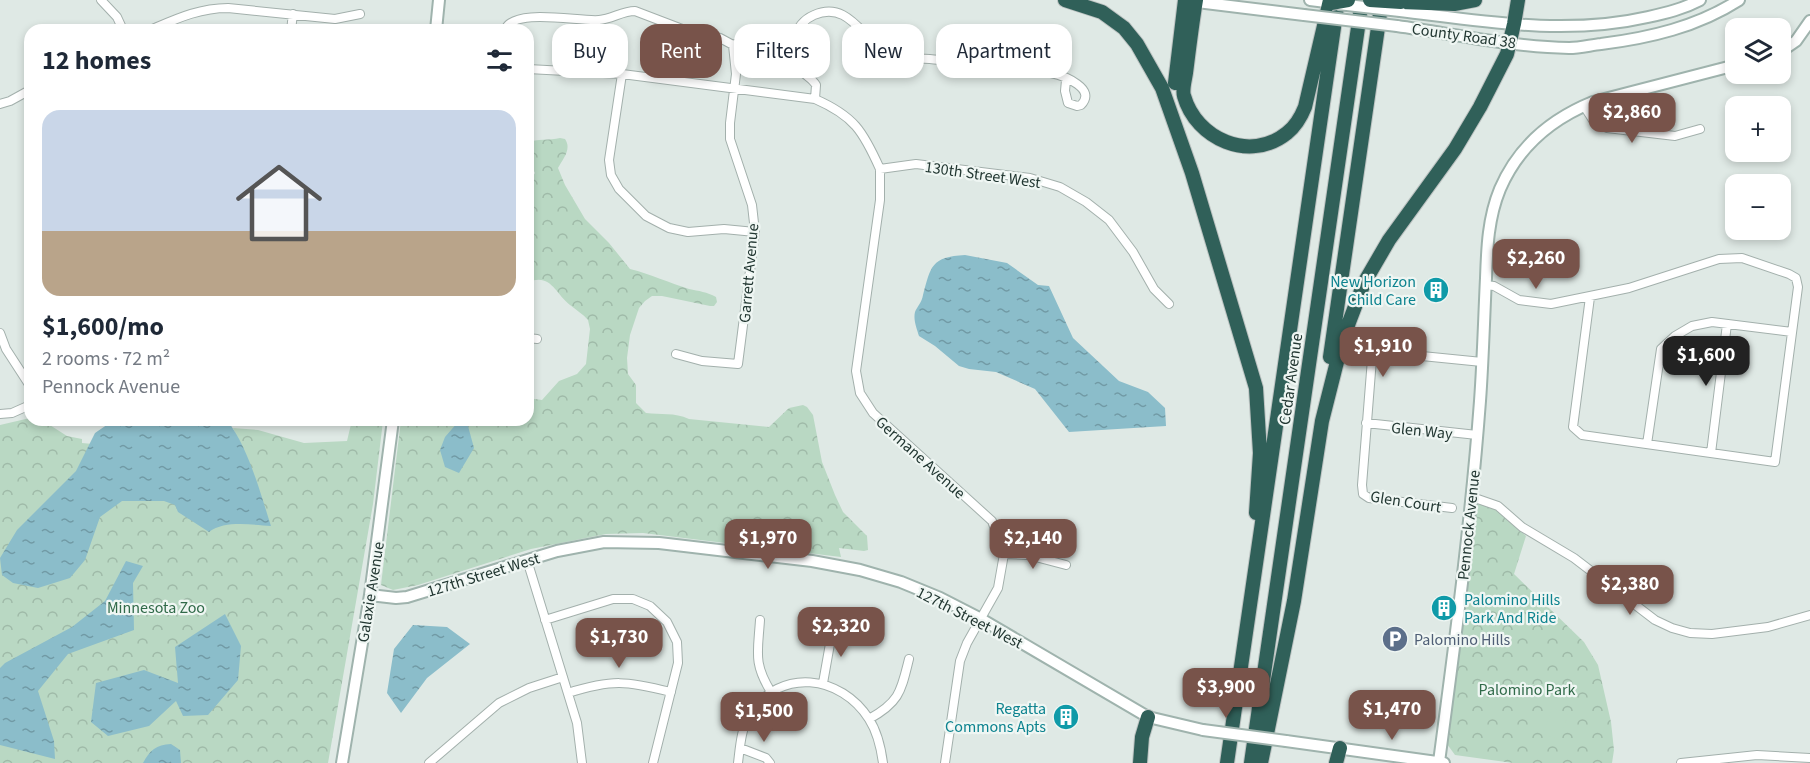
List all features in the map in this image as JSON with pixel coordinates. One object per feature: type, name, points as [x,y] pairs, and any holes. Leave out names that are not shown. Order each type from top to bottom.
[{"type":"highway","points":[[1065,0],[1102,12],[1124,28],[1137,44],[1162,88],[1196,184],[1256,388],[1260,453],[1250,607]]},
{"type":"highway","points":[[1177,130],[1174,87],[1188,0]]},
{"type":"highway","points":[[1188,0],[1183,95],[1194,118],[1202,128],[1218,140],[1234,146],[1269,143],[1287,134],[1298,122],[1305,107],[1333,1],[1348,0]]},
{"type":"highway","name":"Cedar Avenue","points":[[1251,763],[1362,0]]},
{"type":"highway","points":[[1370,0],[1401,6],[1454,4],[1475,0]]},
{"type":"highway","points":[[1322,421],[1382,0]]},
{"type":"highway","points":[[1262,763],[1294,601],[1322,421],[1343,338],[1364,283],[1389,240],[1455,149],[1480,107],[1507,54],[1518,0]]},
{"type":"highway","name":"Cedar Avenue","points":[[1227,763],[1333,1]]},
{"type":"highway","points":[[1140,763],[1142,737],[1148,717]]},
{"type":"highway","points":[[1336,763],[1340,748]]},
{"type":"street","points":[[101,0],[117,17],[120,24]]},
{"type":"street","points":[[437,24],[439,0]]},
{"type":"street","name":"County Road 38","points":[[1188,0],[1570,48],[1627,41],[1681,28],[1739,0]]},
{"type":"street","name":"County Road 38","points":[[1310,0],[1401,6],[1514,24],[1563,28],[1617,24],[1683,9],[1700,0]]},
{"type":"street","points":[[164,24],[190,13],[211,8],[335,19],[360,14]]},
{"type":"street","points":[[508,24],[519,19],[534,17],[602,20],[627,11],[635,11],[690,32],[720,38],[733,45]]},
{"type":"street","points":[[815,99],[816,85],[799,68],[794,54],[794,42],[798,28],[803,21],[812,15],[831,12],[848,17],[888,53],[947,60],[980,49],[992,50],[1026,70],[1054,74],[1066,80]]},
{"type":"street","points":[[292,24],[294,14]]},
{"type":"street","points":[[1791,44],[1810,21]]},
{"type":"street","name":"Garrett Avenue","points":[[676,354],[702,361],[738,364],[755,232],[752,205],[730,139],[736,74],[733,45]]},
{"type":"street","name":"Pennock Avenue","points":[[1441,763],[1478,435],[1490,224],[1495,203],[1506,176],[1517,159],[1543,130],[1556,120],[1584,106],[1725,68]]},
{"type":"street","points":[[534,69],[552,70]]},
{"type":"street","points":[[628,75],[815,99],[833,107],[850,119],[866,138],[880,169]]},
{"type":"street","points":[[620,78],[609,160],[611,175],[620,189],[646,216],[669,228],[688,232],[724,229],[755,232]]},
{"type":"street","points":[[0,104],[24,93]]},
{"type":"street","points":[[1584,106],[1593,120],[1607,128],[1675,136],[1700,129]]},
{"type":"street","name":"130th Street West","points":[[880,169],[916,164],[1030,178],[1060,188],[1086,202],[1109,220],[1154,289],[1169,304]]},
{"type":"street","name":"Germane Avenue","points":[[880,169],[880,200],[856,371],[860,393],[873,413],[992,520],[1004,554],[999,588],[967,643],[960,662],[945,763]]},
{"type":"street","points":[[1485,285],[1494,286],[1519,300],[1551,304],[1629,288],[1719,259],[1742,258],[1790,274],[1796,278],[1798,287],[1775,462],[1582,435],[1573,427],[1590,297]]},
{"type":"street","points":[[1647,444],[1661,349],[1675,336],[1692,326],[1712,322],[1792,332]]},
{"type":"street","points":[[1711,453],[1728,324]]},
{"type":"street","points":[[0,333],[6,349],[24,377]]},
{"type":"street","name":"Glen Way","points":[[1362,491],[1372,359],[1376,353],[1415,354],[1482,362]]},
{"type":"street","points":[[0,414],[12,413],[24,408]]},
{"type":"street","name":"Glen Way","points":[[1366,423],[1478,435]]},
{"type":"street","name":"Galaxie Avenue","points":[[342,763],[370,595],[392,426]]},
{"type":"street","name":"Glen Court","points":[[1362,491],[1369,498],[1452,508]]},
{"type":"street","points":[[1472,497],[1498,506],[1521,527],[1574,558],[1655,620],[1671,628],[1690,633],[1712,634],[1768,627],[1810,615]]},
{"type":"street","name":"127th Street West","points":[[370,595],[407,597],[577,546],[628,542],[659,543],[812,561],[860,570],[901,582],[940,598],[981,619],[1148,717],[1203,730],[1441,763]]},
{"type":"street","points":[[1004,554],[1028,555],[1066,565]]},
{"type":"street","points":[[527,560],[577,723],[582,763]]},
{"type":"street","points":[[545,620],[613,599],[633,599],[650,606],[667,622],[677,642],[678,663],[653,763]]},
{"type":"street","points":[[760,620],[757,664],[771,692]]},
{"type":"street","points":[[823,683],[833,627]]},
{"type":"street","points":[[869,719],[887,709],[901,689],[909,659]]},
{"type":"street","points":[[429,763],[499,703],[529,688],[563,677]]},
{"type":"street","points":[[568,693],[596,684],[618,682],[671,692]]},
{"type":"street","points":[[738,763],[743,730],[758,703],[771,692],[796,682],[823,683],[848,695],[869,719],[879,741],[883,763]]},
{"type":"street","points":[[740,748],[766,758],[770,763]]},
{"type":"street","points":[[1681,763],[1757,754],[1810,758]]},
{"type":"green space","points":[[565,139],[567,143],[566,154],[558,168],[585,219],[630,269],[716,297],[717,302],[714,306],[710,306],[652,296],[639,308],[630,335],[627,358],[628,374],[636,385],[636,403],[646,413],[769,427],[789,408],[803,405],[807,407],[813,415],[822,462],[835,495],[843,512],[867,536],[868,550],[839,548],[841,557],[643,533],[606,534],[531,549],[418,585],[393,590],[381,585],[400,426],[534,426],[534,399],[542,400],[559,381],[577,374],[586,364],[590,329],[588,320],[547,282],[534,280],[534,141]]},
{"type":"green space","name":"Minnesota Zoo","points":[[24,419],[24,426],[51,426],[67,436],[82,439],[82,443],[246,458],[233,428],[258,430],[304,443],[347,441],[351,426],[382,426],[373,504],[328,763],[0,763],[0,425]]},
{"type":"green space","name":"Palomino Park","points":[[1477,503],[1495,509],[1526,536],[1514,574],[1584,642],[1598,665],[1611,722],[1614,750],[1612,763],[1513,763],[1455,755],[1447,744]]},
{"type":"green space","points":[[1552,707],[1568,714],[1560,740],[1543,734]]},
{"type":"water","points":[[965,255],[1007,263],[1038,285],[1049,286],[1073,338],[1119,381],[1148,392],[1165,408],[1166,426],[1069,432],[1035,389],[996,372],[959,366],[919,336],[915,312],[922,300],[931,270],[934,265],[945,258]]},
{"type":"water","points":[[105,426],[231,426],[248,457],[271,526],[231,525],[215,528],[209,532],[178,512],[175,505],[164,501],[122,501],[100,517],[85,560],[70,578],[38,588],[13,583],[2,575],[0,558],[17,530],[76,471],[95,433]]},
{"type":"water","points":[[455,426],[468,426],[474,448],[459,473],[445,467],[440,450],[445,437]]},
{"type":"water","points":[[126,561],[143,566],[133,583],[134,630],[68,654],[38,691],[54,741],[55,759],[0,745],[0,668],[5,663],[72,627],[105,601]]},
{"type":"water","points":[[225,614],[241,646],[238,680],[208,715],[183,716],[176,701],[149,726],[108,736],[91,722],[96,683],[144,670],[178,683],[175,647]]},
{"type":"water","points":[[413,625],[447,627],[470,644],[427,678],[401,713],[387,693],[394,649]]},
{"type":"water","points":[[171,744],[180,750],[181,763],[143,763],[154,749]]},
{"type":"place","name":"New Horizon Child Care","points":[[1436,290]]},
{"type":"place","name":"Palomino Hills Park And Ride","points":[[1444,608]]},
{"type":"place","name":"Palomino Hills","points":[[1395,639]]},
{"type":"place","name":"Regatta Commons Apts","points":[[1066,717]]}]
